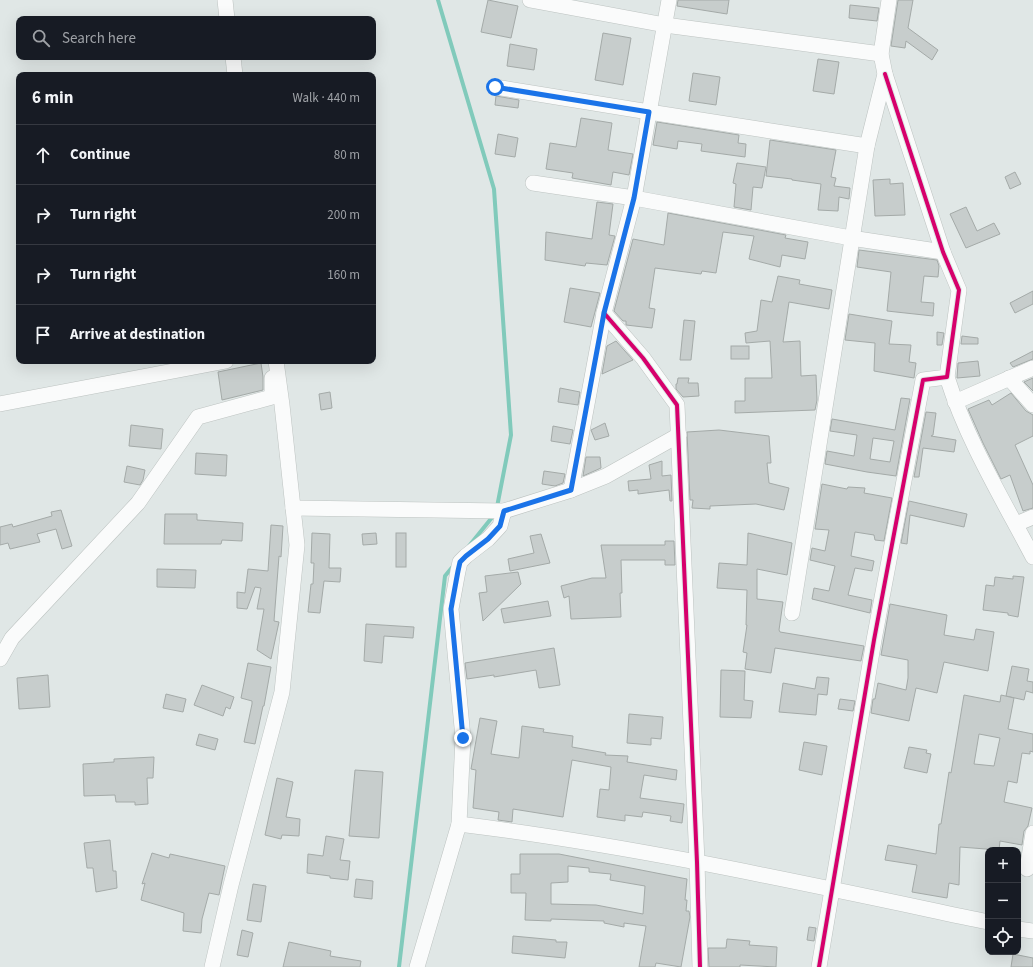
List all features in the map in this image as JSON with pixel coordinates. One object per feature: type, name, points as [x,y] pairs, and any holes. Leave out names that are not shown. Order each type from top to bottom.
[{"type":"street","points":[[224,0],[227,16]]},
{"type":"street","points":[[530,0],[665,25],[881,54]]},
{"type":"street","points":[[571,490],[604,313],[634,198],[669,0]]},
{"type":"street","points":[[889,0],[881,54],[885,74],[943,252],[959,290],[947,377],[954,402],[984,466],[1033,557]]},
{"type":"street","points":[[233,60],[235,72]]},
{"type":"street","points":[[792,613],[851,238],[867,146],[885,74]]},
{"type":"street","points":[[495,87],[867,146]]},
{"type":"street","points":[[533,183],[634,198],[851,238],[943,252]]},
{"type":"street","points":[[604,313],[643,358],[677,405],[697,862],[700,967]]},
{"type":"street","points":[[0,404],[210,364]]},
{"type":"street","points":[[0,658],[12,638],[138,503],[198,417],[272,397],[271,364]]},
{"type":"street","points":[[212,967],[230,885],[282,692],[297,545],[276,364]]},
{"type":"street","points":[[954,402],[1033,368]]},
{"type":"street","points":[[819,967],[874,640],[923,380],[947,377]]},
{"type":"street","points":[[1009,378],[1033,405]]},
{"type":"street","points":[[293,508],[504,511],[571,490],[606,476],[678,435]]},
{"type":"street","points":[[417,967],[459,824],[463,738],[451,609],[460,562],[488,539],[500,526],[504,511]]},
{"type":"street","points":[[1016,524],[1033,517]]},
{"type":"street","points":[[459,824],[517,831],[697,862],[985,921]]},
{"type":"street","points":[[1027,869],[1033,833]]},
{"type":"street","points":[[1021,929],[1033,932]]},
{"type":"building","points":[[488,0],[518,6],[511,38],[481,32]]},
{"type":"building","points":[[678,0],[729,0],[727,14],[677,6]]},
{"type":"building","points":[[898,0],[913,0],[908,28],[938,50],[932,60],[906,41],[905,48],[891,46]]},
{"type":"building","points":[[850,5],[879,8],[877,21],[849,18]]},
{"type":"building","points":[[603,33],[631,38],[623,85],[595,80]]},
{"type":"building","points":[[510,44],[537,49],[534,70],[507,66]]},
{"type":"building","points":[[818,59],[839,62],[834,94],[813,91]]},
{"type":"building","points":[[693,73],[720,77],[716,105],[689,101]]},
{"type":"building","points":[[496,96],[519,100],[518,108],[495,105]]},
{"type":"building","points":[[581,118],[612,123],[608,150],[633,154],[629,175],[613,172],[611,185],[572,178],[573,173],[546,169],[550,143],[576,147]]},
{"type":"building","points":[[657,122],[739,135],[738,143],[746,144],[745,157],[701,151],[702,144],[678,141],[677,149],[653,145]]},
{"type":"building","points":[[498,134],[518,138],[515,157],[495,154]]},
{"type":"building","points":[[770,140],[836,150],[831,177],[836,178],[834,186],[850,188],[849,199],[839,197],[838,211],[818,210],[821,184],[766,176]]},
{"type":"building","points":[[737,163],[766,167],[762,188],[753,187],[751,210],[734,207],[736,184],[733,183]]},
{"type":"building","points":[[1015,172],[1021,184],[1010,189],[1005,177]]},
{"type":"building","points":[[890,179],[890,184],[903,183],[905,215],[875,216],[873,180]]},
{"type":"building","points":[[597,202],[613,204],[609,235],[615,236],[607,265],[586,263],[585,266],[545,260],[546,232],[592,239]]},
{"type":"building","points":[[966,207],[977,231],[994,223],[1000,234],[966,248],[950,214]]},
{"type":"building","points":[[668,213],[786,235],[785,238],[808,242],[805,259],[782,255],[780,267],[749,259],[754,236],[723,232],[716,273],[702,271],[701,274],[655,268],[649,308],[655,309],[652,328],[626,325],[626,321],[623,321],[614,311],[633,239],[664,245]]},
{"type":"building","points":[[859,250],[937,260],[939,266],[938,277],[924,276],[921,302],[934,303],[933,316],[887,311],[891,272],[857,267]]},
{"type":"building","points":[[778,276],[800,280],[799,284],[832,290],[829,309],[789,302],[783,342],[800,341],[801,376],[816,375],[817,400],[815,410],[735,413],[735,401],[745,401],[745,378],[772,378],[770,341],[746,343],[745,333],[757,331],[761,300],[772,302]]},
{"type":"building","points":[[570,288],[600,293],[591,327],[564,322]]},
{"type":"building","points":[[1033,291],[1033,304],[1015,313],[1010,303]]},
{"type":"building","points":[[849,314],[892,321],[889,344],[911,345],[909,362],[916,363],[914,378],[874,371],[875,343],[845,340]]},
{"type":"building","points":[[684,320],[695,321],[691,360],[680,360]]},
{"type":"building","points":[[937,332],[944,333],[942,345],[937,345]]},
{"type":"building","points":[[962,336],[978,338],[978,344],[961,344]]},
{"type":"building","points":[[616,341],[633,360],[602,374],[607,346]]},
{"type":"building","points":[[731,346],[749,346],[749,359],[731,359]]},
{"type":"building","points":[[1033,351],[1033,359],[1013,367],[1010,363]]},
{"type":"building","points":[[978,361],[980,376],[957,378],[958,363]]},
{"type":"building","points":[[261,364],[263,390],[222,400],[218,372]]},
{"type":"building","points":[[678,378],[689,378],[688,383],[698,383],[699,396],[683,397],[676,389]]},
{"type":"building","points":[[1033,378],[1033,391],[1024,382]]},
{"type":"building","points":[[560,388],[580,392],[578,405],[558,402]]},
{"type":"building","points":[[330,392],[332,408],[321,410],[319,394]]},
{"type":"building","points":[[1011,393],[1026,411],[1033,415],[1033,436],[1015,445],[1033,485],[1033,508],[1023,511],[1010,475],[1001,479],[968,409],[989,400],[992,405]]},
{"type":"building","points":[[901,398],[910,399],[896,476],[825,464],[827,451],[854,456],[857,435],[830,431],[832,419],[895,430]],"holes":[[[873,438],[894,441],[890,462],[870,459]]]},
{"type":"building","points":[[926,412],[936,413],[933,435],[931,436],[956,440],[954,452],[923,448],[919,477],[914,477]]},
{"type":"building","points":[[605,423],[609,436],[595,440],[591,430]]},
{"type":"building","points":[[131,425],[163,429],[161,449],[129,446]]},
{"type":"building","points":[[553,426],[573,430],[570,444],[551,441]]},
{"type":"building","points":[[719,430],[769,436],[771,463],[767,463],[769,483],[789,488],[784,510],[756,504],[710,506],[710,509],[692,508],[693,500],[690,500],[687,432]]},
{"type":"building","points":[[196,453],[227,455],[226,476],[195,474]]},
{"type":"building","points":[[586,457],[600,457],[601,468],[583,476]]},
{"type":"building","points":[[662,461],[662,476],[671,475],[672,501],[670,501],[669,490],[638,494],[638,490],[629,491],[628,481],[651,479],[649,465]]},
{"type":"building","points":[[127,466],[145,470],[143,480],[140,485],[124,482]]},
{"type":"building","points":[[544,471],[565,474],[563,483],[555,486],[542,484]]},
{"type":"building","points":[[822,484],[847,489],[848,487],[865,488],[864,493],[892,498],[884,541],[875,540],[874,535],[855,532],[851,556],[874,561],[872,571],[855,568],[848,595],[872,600],[870,613],[812,599],[814,588],[829,591],[835,566],[810,560],[812,548],[825,551],[829,530],[815,529]]},
{"type":"building","points":[[909,501],[967,514],[964,527],[910,515],[907,544],[901,543]]},
{"type":"building","points":[[61,510],[72,546],[62,549],[56,529],[37,534],[40,542],[10,549],[8,543],[0,545],[0,527],[12,524],[13,527],[52,516],[51,512]]},
{"type":"building","points":[[165,514],[197,514],[197,520],[243,523],[242,541],[222,540],[221,544],[164,544]]},
{"type":"building","points":[[271,525],[283,526],[274,621],[279,622],[271,659],[257,650],[264,609],[257,609],[261,588],[255,587],[247,609],[237,608],[237,592],[245,593],[248,569],[268,571]]},
{"type":"building","points":[[312,533],[330,534],[329,568],[341,568],[340,582],[324,581],[320,613],[308,612],[311,584],[313,584],[314,563],[311,563]]},
{"type":"building","points":[[376,533],[377,544],[363,545],[362,534]]},
{"type":"building","points":[[396,533],[406,533],[406,567],[396,567]]},
{"type":"building","points":[[748,533],[792,543],[787,575],[757,569],[757,599],[783,602],[780,632],[864,646],[861,661],[775,648],[771,673],[745,669],[747,653],[743,652],[747,625],[747,590],[717,588],[719,563],[747,565]]},
{"type":"building","points":[[541,534],[550,563],[510,571],[508,559],[534,553],[530,536]]},
{"type":"building","points":[[665,541],[674,541],[675,565],[665,565],[665,560],[621,560],[621,617],[571,619],[569,596],[564,598],[561,586],[592,578],[606,578],[601,545],[665,545]]},
{"type":"building","points":[[157,569],[196,570],[195,588],[157,587]]},
{"type":"building","points":[[518,572],[521,584],[483,621],[479,593],[487,592],[485,576]]},
{"type":"building","points":[[1013,576],[1024,577],[1018,617],[1008,615],[1008,613],[983,610],[986,585],[994,586],[995,577],[1013,579]]},
{"type":"building","points":[[548,601],[551,616],[504,623],[501,609]]},
{"type":"building","points":[[890,604],[947,615],[944,635],[974,640],[976,629],[994,632],[988,671],[944,662],[937,693],[916,688],[909,721],[871,713],[873,699],[875,699],[878,683],[906,690],[908,660],[881,655]]},
{"type":"building","points":[[366,624],[414,627],[413,638],[384,636],[382,663],[364,661]]},
{"type":"building","points":[[554,648],[560,685],[539,688],[536,670],[494,677],[494,675],[467,679],[465,663]]},
{"type":"building","points":[[248,663],[271,667],[255,744],[244,742],[252,704],[252,701],[241,698]]},
{"type":"building","points":[[1012,666],[1029,669],[1027,681],[1033,682],[1033,693],[1026,691],[1024,700],[1006,696]]},
{"type":"building","points":[[721,670],[745,671],[744,700],[753,701],[751,718],[720,717]]},
{"type":"building","points":[[48,675],[50,707],[19,709],[17,678]]},
{"type":"building","points":[[817,677],[829,678],[827,695],[818,694],[816,715],[779,712],[783,683],[815,689]]},
{"type":"building","points":[[202,685],[234,697],[230,709],[226,707],[223,716],[194,705]]},
{"type":"building","points":[[166,694],[186,699],[183,712],[163,708]]},
{"type":"building","points":[[964,695],[1000,702],[1001,695],[1014,698],[1008,729],[1033,734],[1033,752],[1030,751],[1030,754],[1022,753],[1017,783],[1008,781],[1004,802],[1032,808],[1028,826],[1024,831],[1022,845],[1000,841],[999,847],[985,847],[985,849],[960,847],[959,885],[949,883],[947,898],[912,892],[917,865],[885,860],[888,845],[936,854],[939,824],[941,824],[949,772],[951,773]],"holes":[[[979,734],[1000,738],[994,766],[974,764]]]},
{"type":"building","points":[[840,699],[855,701],[853,711],[838,709]]},
{"type":"building","points":[[629,714],[663,717],[661,739],[651,738],[651,745],[627,743]]},
{"type":"building","points":[[480,718],[497,721],[491,754],[519,758],[522,726],[544,729],[543,732],[573,736],[572,747],[606,753],[605,755],[628,756],[627,762],[677,770],[676,780],[644,775],[640,798],[684,804],[682,823],[670,821],[671,816],[643,812],[642,817],[625,815],[625,821],[597,817],[600,789],[609,790],[611,767],[572,760],[563,817],[513,809],[512,822],[498,820],[499,812],[473,808],[476,770],[471,769]]},
{"type":"building","points":[[199,734],[218,739],[215,750],[196,745]]},
{"type":"building","points":[[804,742],[827,746],[822,775],[799,770]]},
{"type":"building","points":[[909,747],[927,750],[926,753],[931,754],[927,773],[904,768]]},
{"type":"building","points":[[154,757],[153,778],[147,778],[148,804],[135,805],[135,802],[116,802],[115,795],[84,796],[83,764],[114,762],[114,759]]},
{"type":"building","points":[[355,770],[383,772],[379,838],[349,836]]},
{"type":"building","points":[[277,778],[293,782],[286,817],[300,819],[299,836],[282,835],[281,839],[265,835]]},
{"type":"building","points":[[326,836],[344,839],[340,860],[350,861],[348,880],[307,873],[308,854],[323,856]]},
{"type":"building","points":[[110,840],[113,871],[116,871],[117,888],[96,892],[93,868],[87,868],[84,843]]},
{"type":"building","points":[[152,853],[169,858],[170,854],[225,866],[219,895],[209,893],[202,919],[201,933],[183,931],[184,913],[141,900],[145,883],[142,884]]},
{"type":"building","points":[[520,854],[559,854],[687,879],[685,900],[687,900],[686,911],[689,911],[690,917],[681,967],[656,963],[655,967],[639,967],[646,926],[624,923],[624,927],[604,923],[604,921],[551,919],[551,921],[525,920],[526,893],[511,893],[511,874],[520,874]],"holes":[[[568,866],[589,868],[589,872],[611,874],[610,880],[645,886],[643,914],[596,905],[551,904],[551,883],[568,882]]]},
{"type":"building","points":[[356,879],[373,881],[372,899],[354,897]]},
{"type":"building","points":[[253,884],[266,886],[261,922],[247,920]]},
{"type":"building","points":[[809,927],[816,928],[814,941],[807,940]]},
{"type":"building","points":[[242,930],[253,933],[248,957],[237,955]]},
{"type":"building","points":[[513,936],[556,940],[556,942],[567,942],[565,958],[512,953]]},
{"type":"building","points":[[727,939],[750,941],[749,945],[777,947],[776,967],[740,965],[740,967],[709,967],[708,948],[726,948]]},
{"type":"building","points":[[289,942],[331,951],[330,956],[361,961],[360,967],[283,967]]},
{"type":"building","points":[[1013,955],[1033,958],[1033,967],[1011,967]]},
{"type":"waterway","points":[[438,0],[494,189],[511,435],[497,507]]},
{"type":"waterway","points":[[469,546],[494,515]]},
{"type":"waterway","points":[[399,967],[445,576],[454,565]]},
{"type":"cycle path","points":[[819,967],[874,640],[923,380],[947,377],[959,290],[943,252],[885,74]]},
{"type":"cycle path","points":[[604,313],[643,358],[677,405],[697,862],[700,967]]},
{"type":"route","points":[[463,738],[451,609],[460,562],[488,539],[500,526],[504,511],[571,490],[604,313],[634,198],[649,112],[495,87]]}]
